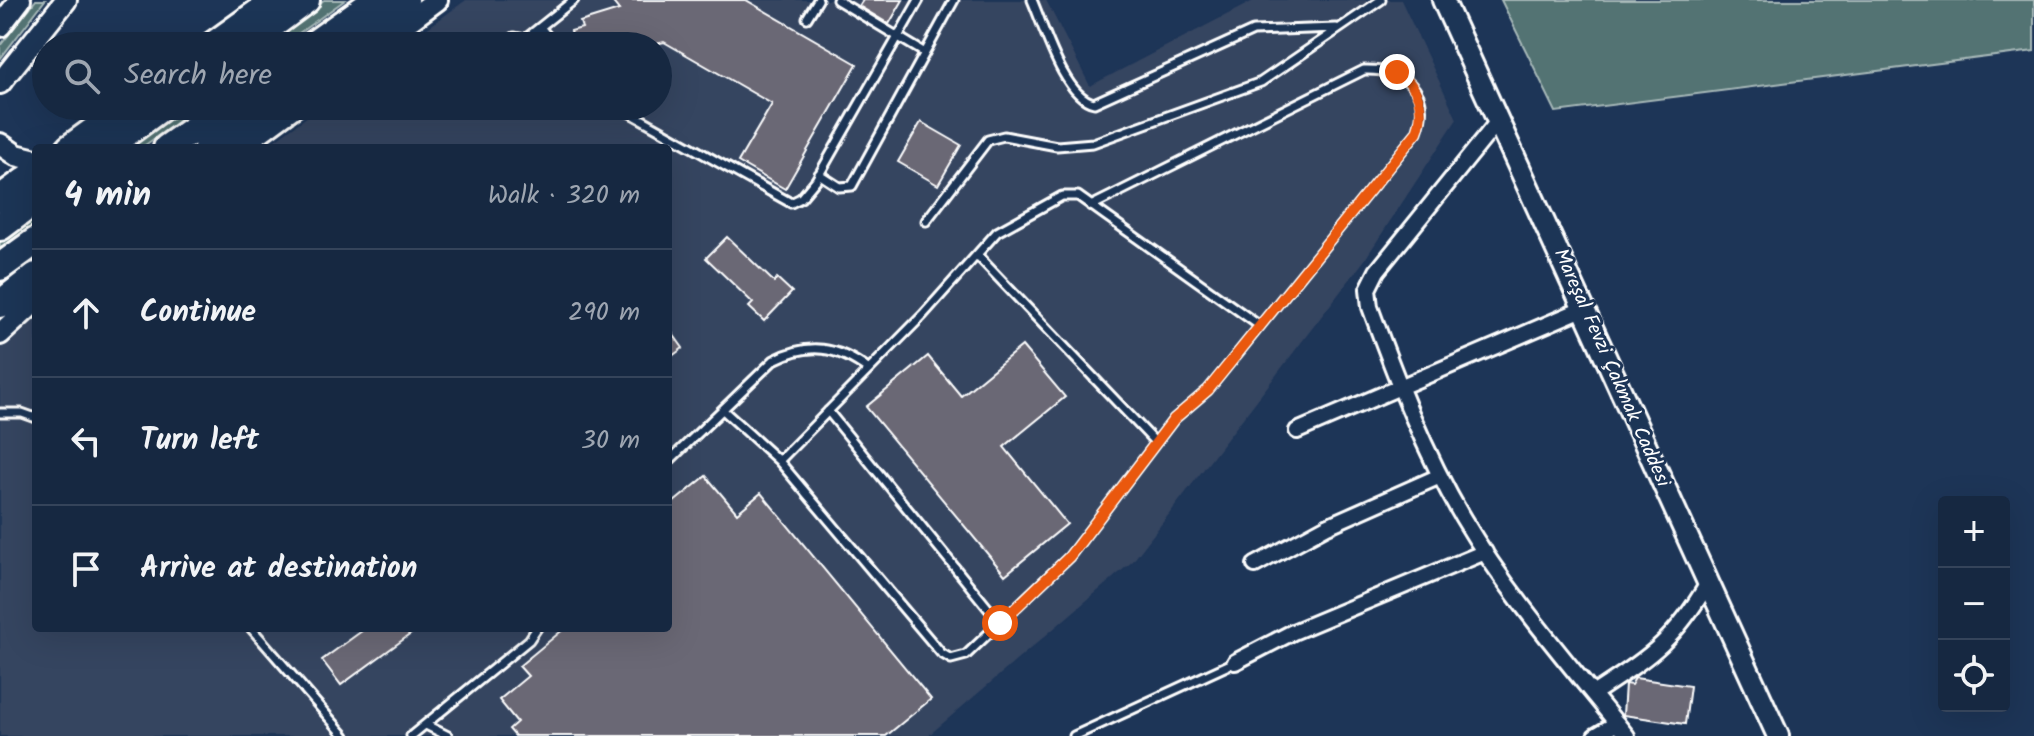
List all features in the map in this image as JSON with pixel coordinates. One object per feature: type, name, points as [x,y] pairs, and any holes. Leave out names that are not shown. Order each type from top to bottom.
[{"type":"highway","points":[[231,32],[276,0]]},
{"type":"highway","points":[[263,32],[306,0]]},
{"type":"highway","points":[[331,32],[376,0]]},
{"type":"highway","points":[[363,32],[405,0]]},
{"type":"highway","points":[[76,144],[109,120]]},
{"type":"highway","points":[[111,144],[144,120]]},
{"type":"highway","points":[[173,144],[206,120]]},
{"type":"highway","points":[[212,144],[244,120]]},
{"type":"highway","points":[[0,199],[32,176]]},
{"type":"highway","points":[[0,227],[32,203]]},
{"type":"highway","points":[[0,267],[32,244]]},
{"type":"highway","points":[[0,304],[32,279]]},
{"type":"street","points":[[0,26],[20,0]]},
{"type":"street","points":[[41,32],[66,0]]},
{"type":"street","points":[[394,32],[437,0]]},
{"type":"street","name":"Mareşal Fevzi Çakmak Caddesi","points":[[1443,0],[1778,736]]},
{"type":"street","points":[[0,83],[32,43]]},
{"type":"street","points":[[243,144],[276,120]]},
{"type":"street","points":[[1499,120],[1438,193],[1370,283],[1370,307],[1440,476],[1485,552],[1528,614],[1627,736]]},
{"type":"street","points":[[0,144],[16,155],[32,159]]},
{"type":"street","points":[[0,334],[32,305]]},
{"type":"street","points":[[1297,431],[1585,308]]},
{"type":"street","points":[[1255,565],[1327,526],[1440,476]]},
{"type":"street","points":[[1235,662],[1293,632],[1485,552]]},
{"type":"street","points":[[1593,694],[1662,647],[1689,615],[1708,583]]},
{"type":"street","points":[[1595,736],[1617,723]]},
{"type":"lane","points":[[534,32],[574,0]]},
{"type":"lane","points":[[807,18],[818,0]]},
{"type":"lane","points":[[837,0],[925,53]]},
{"type":"lane","points":[[642,120],[791,203],[801,198],[819,174],[919,0]]},
{"type":"lane","points":[[819,174],[839,187],[852,186],[954,0]]},
{"type":"lane","points":[[1032,0],[1070,87],[1084,101],[1094,103],[1253,31],[1339,28]]},
{"type":"lane","points":[[926,221],[988,140],[1004,136],[1057,146],[1093,143],[1261,82],[1381,0]]},
{"type":"lane","points":[[540,27],[544,32]]},
{"type":"lane","points":[[724,411],[779,461],[941,653],[951,659],[966,655],[1069,557],[1155,442],[1174,419],[1208,390],[1417,132],[1421,107],[1415,87],[1403,76],[1387,69],[1364,70],[1091,206]]},
{"type":"lane","points":[[779,461],[869,370],[997,232],[1062,196],[1074,195],[1091,206],[1260,326]]},
{"type":"lane","points":[[977,255],[1155,442]]},
{"type":"lane","points":[[672,458],[774,360],[796,350],[831,349],[869,370]]},
{"type":"lane","points":[[828,411],[1000,623]]},
{"type":"lane","points":[[0,416],[22,413],[32,417]]},
{"type":"lane","points":[[254,632],[345,736]]},
{"type":"lane","points":[[411,736],[529,640],[534,632]]},
{"type":"lane","points":[[1074,736],[1235,662]]},
{"type":"lane","points":[[426,725],[448,736]]},
{"type":"shaded area","points":[[466,0],[1046,0],[1090,86],[1255,0],[1401,0],[1457,119],[1364,261],[1133,561],[928,736],[0,736],[0,347],[32,319],[32,632],[672,632],[672,144],[270,144],[303,120],[672,120],[672,32],[422,32]]},
{"type":"green space","points":[[36,0],[45,0],[0,59],[0,46]]},
{"type":"green space","points":[[324,0],[345,0],[300,32],[280,32]]},
{"type":"green space","points":[[1501,0],[2034,0],[2034,51],[1556,112]]},
{"type":"green space","points":[[159,120],[180,120],[147,144],[126,144]]},
{"type":"green space","points":[[32,213],[32,228],[0,251],[0,236]]},
{"type":"building","points":[[611,0],[746,0],[857,64],[785,189],[738,162],[772,104],[672,47],[672,32],[571,32],[582,28],[580,22],[619,10]]},
{"type":"building","points":[[863,0],[903,0],[889,24],[859,6]]},
{"type":"building","points":[[921,122],[961,145],[938,185],[898,162]]},
{"type":"building","points":[[727,237],[774,282],[777,278],[792,292],[764,321],[749,307],[753,303],[706,258]]},
{"type":"building","points":[[672,333],[683,348],[672,356]]},
{"type":"building","points":[[1022,346],[1065,397],[1004,447],[1067,524],[1005,575],[866,407],[928,356],[961,396]]},
{"type":"building","points":[[706,476],[737,513],[761,493],[931,699],[886,736],[515,736],[509,729],[517,722],[499,700],[528,676],[519,666],[560,632],[672,632],[672,504]]},
{"type":"building","points":[[360,632],[414,632],[341,685],[322,660]]},
{"type":"building","points":[[1635,678],[1690,686],[1685,724],[1623,715],[1625,684],[1631,685]]},
{"type":"route","points":[[1000,623],[1069,557],[1174,419],[1208,390],[1417,132],[1422,118],[1418,96],[1415,87],[1397,72]]}]
